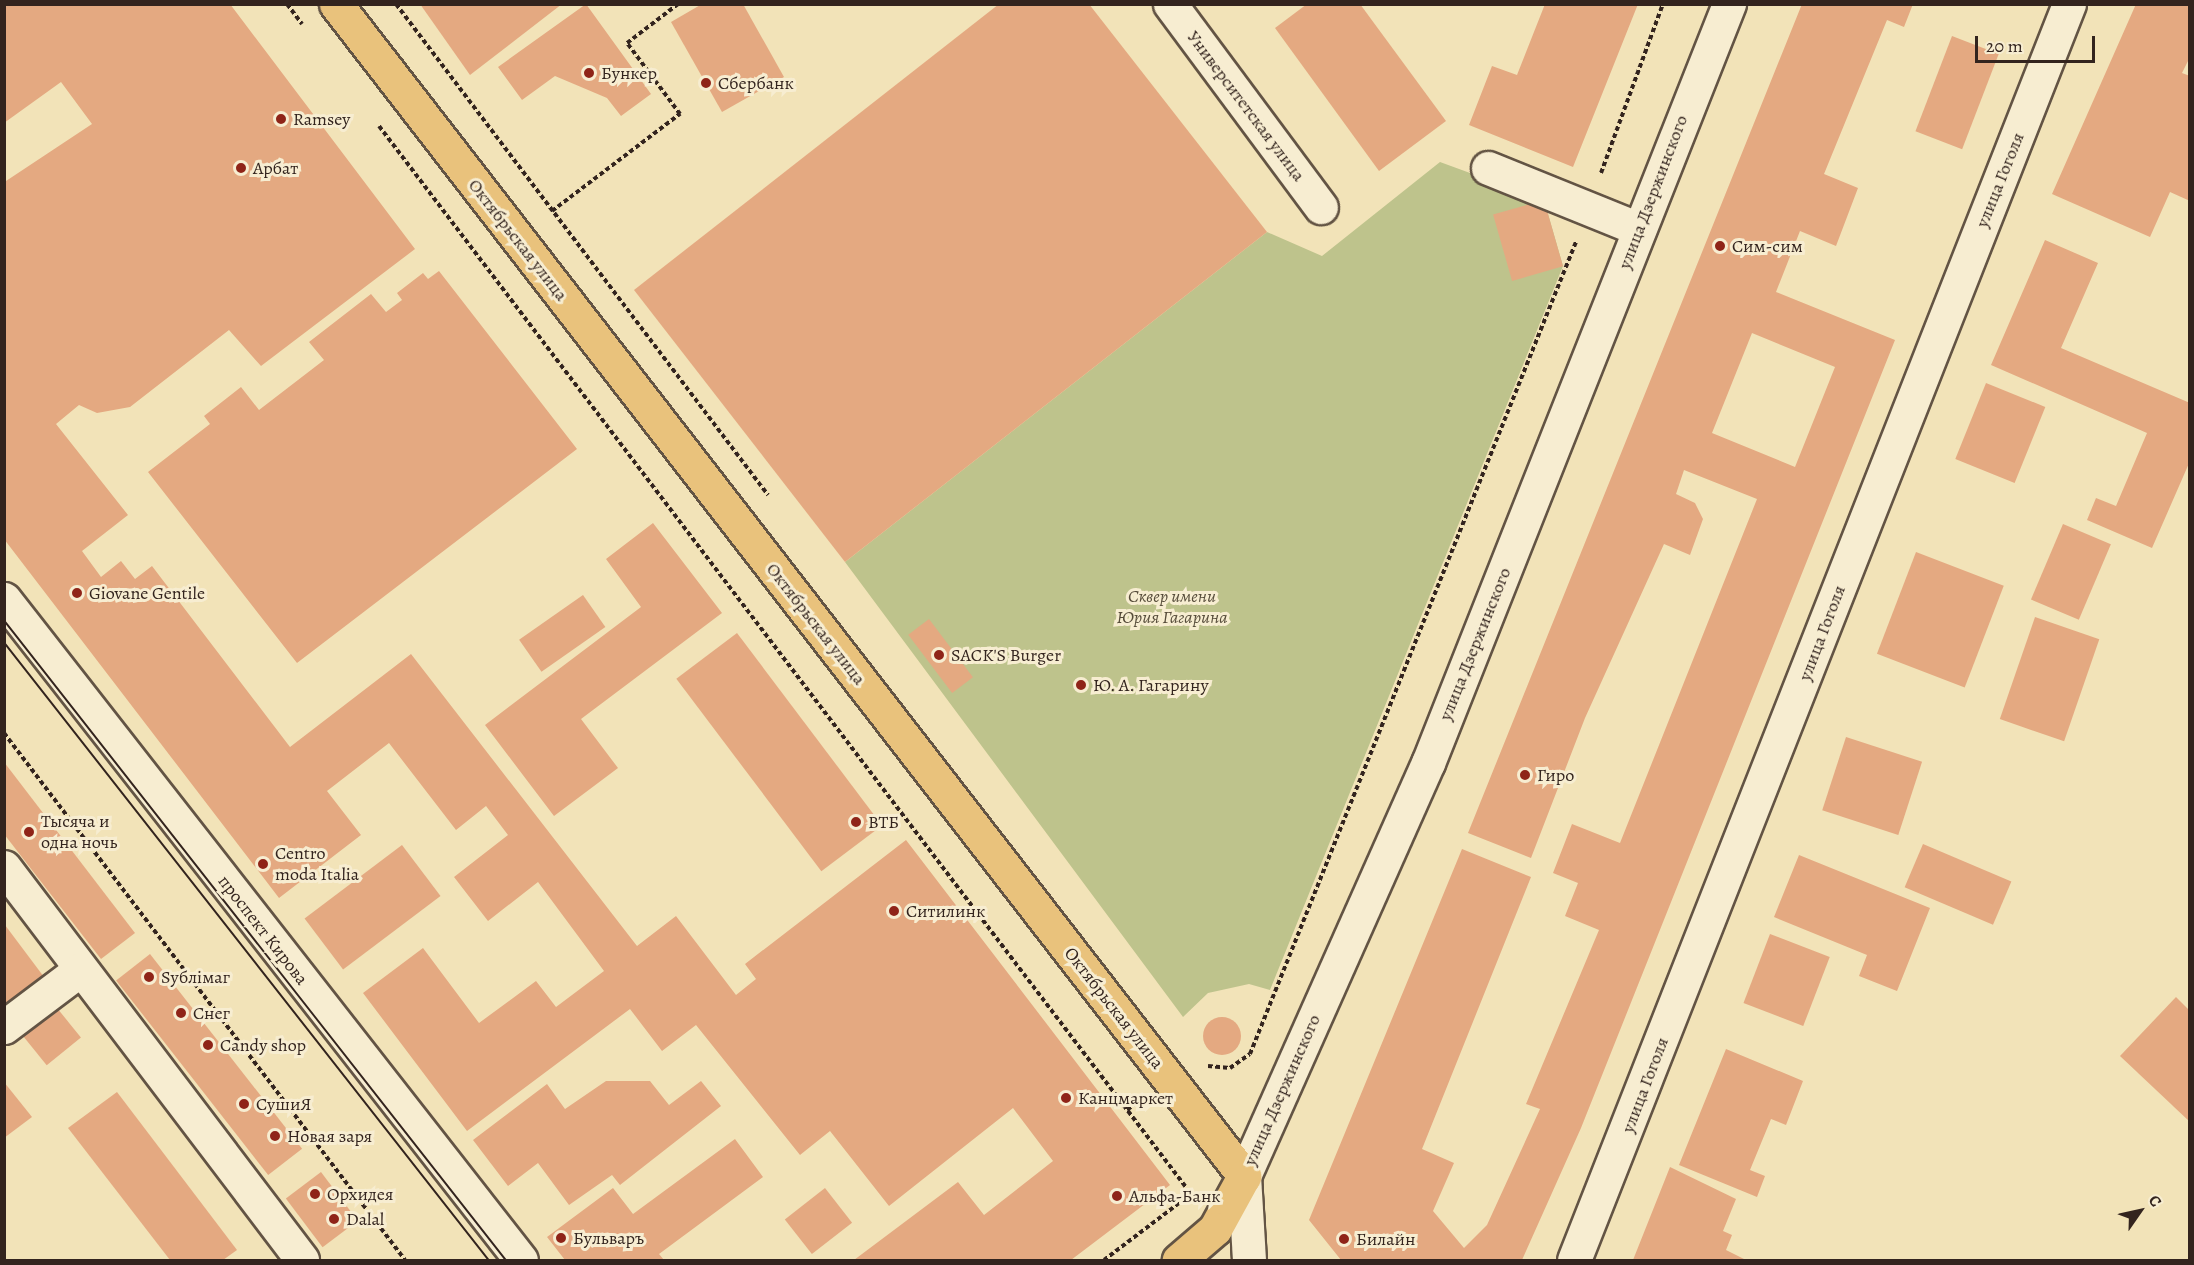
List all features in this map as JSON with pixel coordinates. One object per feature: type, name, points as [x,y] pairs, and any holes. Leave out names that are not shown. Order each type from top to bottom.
[{"type":"main road","name":"Октябрьская улица","points":[[336,4],[1244,1176]]},
{"type":"main road","name":"улица Дзержинского","points":[[1179,1260],[1215,1229],[1244,1176]]},
{"type":"street","name":"Университетская улица","points":[[1170,4],[1322,207]]},
{"type":"street","name":"улица Дзержинского","points":[[1244,1176],[1428,763],[1729,4]]},
{"type":"street","name":"улица Гоголя","points":[[1574,1260],[2069,4]]},
{"type":"street","points":[[1488,168],[1639,229]]},
{"type":"street","name":"проспект Кирова","points":[[4,599],[521,1260]]},
{"type":"street","points":[[4,867],[302,1260]]},
{"type":"street","points":[[4,1027],[81,969]]},
{"type":"street","points":[[1244,1176],[1249,1260]]},
{"type":"path","points":[[287,4],[309,33]]},
{"type":"path","points":[[396,4],[774,504]]},
{"type":"path","points":[[552,211],[680,114],[627,43],[678,4]]},
{"type":"path","points":[[1202,1063],[1210,1067],[1230,1068],[1250,1054],[1548,314],[1663,4]]},
{"type":"path","points":[[374,119],[1191,1194],[1104,1260]]},
{"type":"path","points":[[4,733],[405,1260]]},
{"type":"green space","name":"Сквер имени Юрия Гагарина","points":[[1440,162],[1544,200],[1563,266],[1270,990],[1249,984],[1208,993],[1183,1017],[845,562],[1267,232],[1322,256]]},
{"type":"building","points":[[4,4],[230,4],[415,249],[261,366],[229,330],[130,407],[97,413],[79,405],[56,424],[128,515],[82,551],[101,577],[121,561],[135,579],[152,566],[290,747],[411,654],[637,946],[676,916],[736,995],[756,979],[745,964],[906,840],[1170,1185],[1071,1260],[854,1260],[958,1182],[984,1215],[1053,1161],[1013,1108],[889,1206],[830,1131],[800,1155],[696,1025],[662,1051],[630,1009],[467,1131],[363,993],[423,948],[479,1023],[536,981],[556,1007],[604,971],[538,882],[488,921],[454,877],[508,835],[486,806],[456,830],[389,743],[327,791],[361,835],[279,898],[4,539],[4,178],[6,181],[92,124],[61,82],[4,123]]},
{"type":"building","points":[[420,4],[562,4],[470,75]]},
{"type":"building","points":[[586,4],[651,94],[621,116],[607,98],[555,76],[522,100],[498,67]]},
{"type":"building","points":[[702,4],[743,4],[784,77],[722,112],[671,22]]},
{"type":"building","points":[[999,4],[1089,4],[1267,232],[845,562],[634,290]]},
{"type":"building","points":[[1307,4],[1360,4],[1446,121],[1379,171],[1275,28]]},
{"type":"building","points":[[1545,4],[1638,4],[1573,167],[1469,125],[1492,66],[1517,75]]},
{"type":"building","points":[[1802,4],[1913,4],[1904,27],[1887,20],[1824,174],[1858,188],[1836,246],[1800,231],[1776,292],[1895,340],[1581,1128],[1522,1260],[1341,1260],[1309,1220],[1462,849],[1531,877],[1422,1149],[1454,1163],[1433,1211],[1464,1248],[1487,1225],[1540,1109],[1526,1104],[1599,930],[1565,916],[1578,883],[1553,873],[1572,824],[1620,843],[1757,499],[1684,470],[1676,494],[1695,503],[1703,519],[1690,555],[1664,544],[1585,718],[1531,858],[1468,833]],"holes":[[[1752,333],[1835,367],[1795,467],[1712,433]]]},
{"type":"building","points":[[2136,4],[2190,4],[2190,57],[2182,73],[2190,76],[2190,201],[2170,192],[2150,237],[2052,194]]},
{"type":"building","points":[[1952,36],[1999,54],[1962,149],[1915,131]]},
{"type":"building","points":[[1544,200],[1563,266],[1512,281],[1493,215]]},
{"type":"building","points":[[2045,240],[2098,263],[2061,348],[2190,403],[2190,461],[2152,548],[2087,520],[2096,498],[2116,506],[2147,433],[1991,365]]},
{"type":"building","points":[[439,271],[577,449],[297,663],[148,472],[210,424],[204,416],[241,387],[259,410],[324,360],[309,342],[371,294],[386,312],[402,300],[397,293],[423,273],[428,279]]},
{"type":"building","points":[[1986,383],[2045,407],[2015,483],[1955,459]]},
{"type":"building","points":[[653,523],[722,613],[581,719],[618,768],[554,816],[485,725],[641,607],[606,559]]},
{"type":"building","points":[[2063,524],[2111,544],[2079,620],[2031,599]]},
{"type":"building","points":[[1916,552],[2004,586],[1965,687],[1877,654]]},
{"type":"building","points":[[583,595],[605,627],[541,672],[519,640]]},
{"type":"building","points":[[2035,617],[2099,639],[2064,741],[2000,719]]},
{"type":"building","points":[[929,619],[973,677],[952,693],[908,635]]},
{"type":"building","points":[[737,633],[882,825],[821,871],[676,679]]},
{"type":"building","points":[[1846,737],[1922,762],[1898,835],[1822,810]]},
{"type":"building","points":[[4,762],[135,933],[101,959],[4,834]]},
{"type":"building","points":[[1923,844],[2011,882],[1993,925],[1905,887]]},
{"type":"building","points":[[402,845],[441,896],[343,970],[305,918]]},
{"type":"building","points":[[1799,855],[1930,908],[1897,991],[1859,976],[1867,955],[1774,917]]},
{"type":"building","points":[[5,925],[47,981],[5,1013]]},
{"type":"building","points":[[1770,934],[1830,957],[1803,1026],[1743,1003]]},
{"type":"building","points":[[150,954],[302,1149],[268,1175],[116,980]]},
{"type":"building","points":[[2176,997],[2190,1011],[2190,1122],[2120,1056]]},
{"type":"building","points":[[57,1008],[81,1038],[47,1065],[23,1036]]},
{"type":"building","points":[[1222,1017],[1235,1023],[1241,1036],[1235,1049],[1222,1055],[1209,1049],[1203,1036],[1209,1023]]},
{"type":"building","points":[[1726,1049],[1803,1081],[1786,1125],[1771,1119],[1750,1170],[1765,1176],[1757,1197],[1679,1165]]},
{"type":"building","points":[[606,1081],[650,1081],[669,1105],[701,1081],[721,1106],[620,1185],[612,1175],[569,1205],[538,1163],[508,1186],[473,1140],[547,1084],[565,1109]]},
{"type":"building","points":[[4,1082],[32,1117],[4,1138]]},
{"type":"building","points":[[117,1092],[237,1250],[223,1260],[170,1260],[68,1128]]},
{"type":"building","points":[[735,1139],[763,1177],[659,1254],[664,1260],[565,1260],[547,1237],[613,1188],[633,1214]]},
{"type":"building","points":[[1670,1167],[1736,1199],[1723,1231],[1732,1235],[1726,1250],[1746,1260],[1633,1260]]},
{"type":"building","points":[[321,1172],[358,1221],[323,1247],[286,1198]]},
{"type":"building","points":[[825,1188],[852,1223],[812,1254],[785,1219]]},
{"type":"tram line","points":[[4,620],[506,1260]]},
{"type":"tram line","points":[[4,642],[489,1260]]},
{"type":"place","name":"Бункер","points":[[589,73]]},
{"type":"place","name":"Сбербанк","points":[[706,83]]},
{"type":"place","name":"Ramsey","points":[[281,119]]},
{"type":"place","name":"Арбат","points":[[241,168]]},
{"type":"place","name":"Сим-сим","points":[[1720,246]]},
{"type":"place","name":"Giovane Gentile","points":[[77,593]]},
{"type":"place","name":"SACK'S Burger","points":[[939,655]]},
{"type":"place","name":"Ю. А. Гагарину","points":[[1081,685]]},
{"type":"place","name":"Гиро","points":[[1525,775]]},
{"type":"place","name":"ВТБ","points":[[856,822]]},
{"type":"place","name":"Тысяча и одна ночь","points":[[29,832]]},
{"type":"place","name":"Centro moda Italia","points":[[263,864]]},
{"type":"place","name":"Ситилинк","points":[[894,911]]},
{"type":"place","name":"Sублiмаг","points":[[149,977]]},
{"type":"place","name":"Снег","points":[[181,1013]]},
{"type":"place","name":"Candy shop","points":[[208,1045]]},
{"type":"place","name":"Канцмаркет","points":[[1066,1098]]},
{"type":"place","name":"СушиЯ","points":[[244,1104]]},
{"type":"place","name":"Новая заря","points":[[275,1136]]},
{"type":"place","name":"Орхидея","points":[[315,1194]]},
{"type":"place","name":"Альфа-Банк","points":[[1117,1196]]},
{"type":"place","name":"Dalal","points":[[334,1219]]},
{"type":"place","name":"Бульваръ","points":[[561,1238]]},
{"type":"place","name":"Билайн","points":[[1344,1239]]}]
